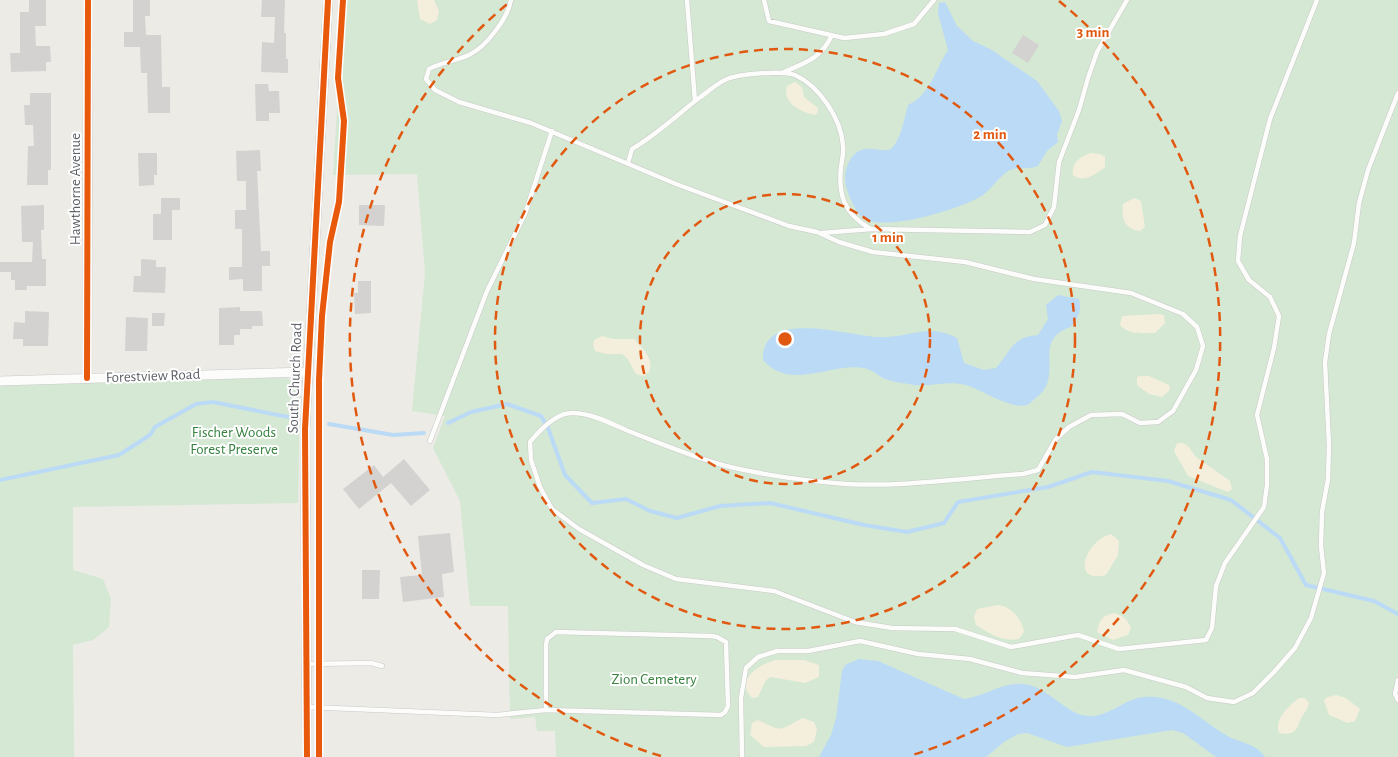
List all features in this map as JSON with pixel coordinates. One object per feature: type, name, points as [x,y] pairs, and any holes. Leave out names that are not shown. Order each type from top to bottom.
[{"type":"street","name":"Hawthorne Avenue","points":[[87,378],[88,0]]},
{"type":"street","name":"South Church Road","points":[[307,757],[305,429],[328,0]]},
{"type":"street","name":"Forestview Road","points":[[0,381],[307,372]]},
{"type":"lane","points":[[511,0],[504,21],[472,54],[442,62],[429,69],[426,79],[435,90],[459,102],[552,131],[725,203],[789,226],[820,233],[873,252],[965,262],[1034,279],[1131,293],[1183,314],[1197,327],[1203,346],[1196,370],[1173,411],[1158,422],[1140,423],[1122,414],[1090,415],[1069,427],[1056,439],[1038,470],[1023,474],[927,482],[846,484],[775,475],[726,466],[595,418],[571,413],[553,421],[530,442],[531,460],[540,488],[552,509],[579,529],[643,565],[676,579],[774,591],[855,622],[892,628],[956,629],[1011,647],[1078,635],[1119,649],[1206,640],[1212,628],[1216,586],[1224,563],[1264,507],[1267,485],[1267,460],[1257,415],[1274,348],[1279,316],[1270,297],[1249,280],[1238,261],[1240,236],[1270,119],[1317,0]]},
{"type":"lane","points":[[686,0],[695,101]]},
{"type":"lane","points":[[764,0],[769,21],[844,38],[884,34],[914,24],[934,0]]},
{"type":"lane","points":[[820,233],[870,229],[1030,232],[1045,225],[1054,207],[1059,162],[1079,110],[1097,52],[1127,0]]},
{"type":"lane","points":[[781,74],[808,61],[826,49],[832,35]]},
{"type":"lane","points":[[628,162],[632,149],[648,140],[695,101],[728,78],[793,74],[806,81],[818,92],[839,127],[843,145],[839,185],[845,205],[854,220],[870,229]]},
{"type":"lane","points":[[742,757],[741,698],[746,668],[758,657],[777,651],[808,651],[860,641],[918,654],[970,659],[1022,672],[1075,677],[1124,670],[1186,687],[1207,698],[1234,702],[1253,693],[1295,648],[1312,618],[1322,580],[1322,512],[1328,479],[1329,446],[1325,362],[1328,343],[1354,243],[1359,203],[1368,170],[1398,93]]},
{"type":"lane","points":[[430,440],[487,292],[525,214],[552,131]]},
{"type":"lane","points":[[307,707],[497,715],[546,710],[720,715],[725,712],[728,706],[726,642],[717,636],[556,632],[547,639],[546,645],[546,710]]},
{"type":"lane","points":[[307,664],[371,664],[382,666]]},
{"type":"lane","points":[[1398,680],[1395,694],[1398,700]]},
{"type":"green space","name":"Zion Cemetery","points":[[344,0],[1398,0],[1398,757],[556,757],[555,731],[537,731],[535,717],[510,719],[508,606],[470,606],[460,501],[433,448],[445,416],[412,411],[425,273],[417,174],[333,175]]},
{"type":"green space","name":"Fischer Woods Forest Preserve","points":[[280,376],[296,382],[300,390],[298,503],[73,507],[73,570],[103,579],[111,599],[109,627],[93,640],[73,645],[74,757],[0,757],[0,385]]},
{"type":"sand","points":[[417,0],[434,0],[439,11],[437,20],[430,24],[420,19]]},
{"type":"sand","points":[[795,82],[802,87],[804,97],[818,108],[818,112],[815,115],[804,112],[790,102],[786,92],[787,86]]},
{"type":"sand","points":[[1090,153],[1100,154],[1105,157],[1105,167],[1089,177],[1077,178],[1073,175],[1073,167],[1079,159]]},
{"type":"sand","points":[[1134,198],[1141,201],[1145,227],[1140,231],[1128,226],[1123,214],[1123,204]]},
{"type":"sand","points":[[1164,315],[1165,323],[1155,333],[1132,332],[1120,325],[1122,316]]},
{"type":"sand","points":[[602,336],[613,339],[634,339],[649,358],[649,372],[644,376],[636,374],[627,358],[622,354],[606,354],[595,351],[594,340]]},
{"type":"sand","points":[[1149,376],[1169,385],[1170,390],[1162,397],[1149,394],[1137,385],[1137,377]]},
{"type":"sand","points":[[1177,443],[1183,443],[1188,446],[1196,457],[1230,481],[1232,489],[1228,492],[1188,476],[1174,451]]},
{"type":"sand","points":[[1111,534],[1119,541],[1118,555],[1106,575],[1095,576],[1088,573],[1085,568],[1085,560],[1088,552],[1102,538]]},
{"type":"sand","points":[[998,605],[1007,608],[1018,618],[1024,632],[1019,639],[1002,638],[976,625],[974,617],[977,609]]},
{"type":"sand","points":[[1114,613],[1125,618],[1131,628],[1128,635],[1113,640],[1097,632],[1102,619]]},
{"type":"sand","points":[[775,660],[804,660],[819,665],[819,677],[805,683],[771,677],[766,680],[758,697],[752,698],[747,691],[747,679],[756,669]]},
{"type":"sand","points":[[1336,695],[1346,698],[1360,709],[1355,721],[1348,723],[1329,715],[1324,700]]},
{"type":"sand","points":[[1299,698],[1305,698],[1309,703],[1297,728],[1287,734],[1279,733],[1280,718]]},
{"type":"sand","points":[[803,718],[814,722],[817,729],[814,742],[806,746],[764,747],[750,735],[752,723],[758,720],[773,727],[781,728]]},
{"type":"water","points":[[945,2],[957,26],[973,41],[992,50],[1037,81],[1059,111],[1062,121],[1057,135],[1058,142],[1047,151],[1038,166],[1008,171],[983,195],[973,201],[943,212],[908,220],[877,222],[866,220],[858,212],[850,197],[846,184],[846,170],[851,159],[863,150],[888,150],[892,148],[900,133],[908,105],[928,88],[948,50],[938,14],[939,3]]},
{"type":"water","points":[[1058,295],[1079,299],[1079,314],[1071,327],[1059,333],[1052,340],[1048,379],[1044,389],[1027,405],[1013,405],[966,385],[947,383],[914,385],[893,381],[864,368],[851,367],[811,374],[786,374],[774,369],[763,360],[766,344],[776,334],[791,329],[809,328],[878,337],[936,331],[957,338],[964,363],[984,370],[996,368],[1013,346],[1023,338],[1038,335],[1048,319],[1046,305]]},
{"type":"water","points":[[859,659],[878,661],[964,699],[979,696],[1008,685],[1023,684],[1032,686],[1048,694],[1071,710],[1087,716],[1102,714],[1137,698],[1157,697],[1188,709],[1231,738],[1257,749],[1265,757],[1216,757],[1183,733],[1172,730],[1067,747],[1027,733],[1018,734],[1004,742],[986,757],[819,757],[831,735],[836,718],[842,671],[845,665]]},
{"type":"building","points":[[29,0],[46,0],[46,26],[35,26],[36,46],[50,46],[51,62],[46,62],[46,71],[11,72],[10,53],[20,53],[20,12],[29,12]]},
{"type":"building","points":[[133,0],[150,0],[150,16],[145,16],[146,35],[161,35],[162,87],[170,87],[170,113],[148,113],[147,73],[141,73],[140,47],[124,47],[124,32],[133,32]]},
{"type":"building","points":[[262,0],[285,0],[284,33],[286,33],[288,73],[261,72],[262,42],[274,43],[275,17],[261,17]]},
{"type":"building","points":[[1023,35],[1039,45],[1028,63],[1012,53]]},
{"type":"building","points":[[255,84],[268,84],[269,91],[279,91],[280,113],[269,113],[269,121],[256,121]]},
{"type":"building","points":[[30,93],[51,93],[51,170],[48,170],[48,185],[27,185],[28,146],[34,146],[33,125],[25,125],[24,105],[30,105]]},
{"type":"building","points":[[260,150],[261,171],[257,171],[261,251],[270,251],[270,266],[262,266],[262,291],[243,291],[243,279],[229,280],[229,267],[242,267],[242,229],[235,229],[235,210],[246,210],[246,181],[237,181],[236,151]]},
{"type":"building","points":[[138,153],[157,153],[157,175],[154,175],[154,185],[139,186]]},
{"type":"building","points":[[161,198],[180,198],[180,210],[172,210],[172,240],[153,240],[153,214],[161,214]]},
{"type":"building","points":[[44,205],[44,230],[41,230],[42,259],[46,259],[46,286],[27,286],[27,290],[15,290],[15,280],[11,280],[11,272],[0,272],[0,262],[32,262],[33,242],[22,242],[21,206]]},
{"type":"building","points":[[359,205],[385,205],[384,226],[359,225]]},
{"type":"building","points":[[141,259],[156,260],[156,267],[166,267],[165,293],[133,292],[134,276],[141,276]]},
{"type":"building","points":[[358,281],[371,281],[371,313],[355,314],[354,293],[358,293]]},
{"type":"building","points":[[240,307],[240,311],[262,311],[263,326],[252,326],[252,329],[240,329],[240,335],[234,335],[234,345],[219,345],[219,308]]},
{"type":"building","points":[[25,311],[49,312],[48,346],[23,346],[23,339],[13,339],[14,322],[25,323]]},
{"type":"building","points":[[152,313],[165,313],[164,326],[152,326]]},
{"type":"building","points":[[126,317],[148,318],[147,351],[125,351]]},
{"type":"building","points":[[404,459],[430,490],[411,506],[391,483],[359,509],[343,489],[374,465],[383,477]]},
{"type":"building","points":[[450,533],[454,572],[442,574],[444,597],[403,602],[400,577],[422,575],[418,536]]},
{"type":"building","points":[[362,570],[380,570],[379,599],[362,599]]},
{"type":"waterway","points":[[0,480],[119,455],[150,435],[155,427],[196,404],[213,402],[293,418]]},
{"type":"waterway","points":[[448,423],[471,412],[507,404],[541,416],[548,428],[565,475],[592,503],[626,499],[650,511],[677,518],[720,506],[770,503],[864,525],[907,532],[944,523],[958,502],[1048,487],[1092,472],[1168,481],[1231,500],[1280,538],[1306,585],[1374,601],[1398,614]]},
{"type":"waterway","points":[[329,424],[393,435],[424,433]]},
{"type":"cycle path","points":[[87,378],[88,0]]},
{"type":"cycle path","points":[[307,757],[305,429],[328,0]]},
{"type":"cycle path","points":[[319,757],[319,380],[322,316],[330,242],[339,202],[344,121],[338,78],[343,0]]}]
